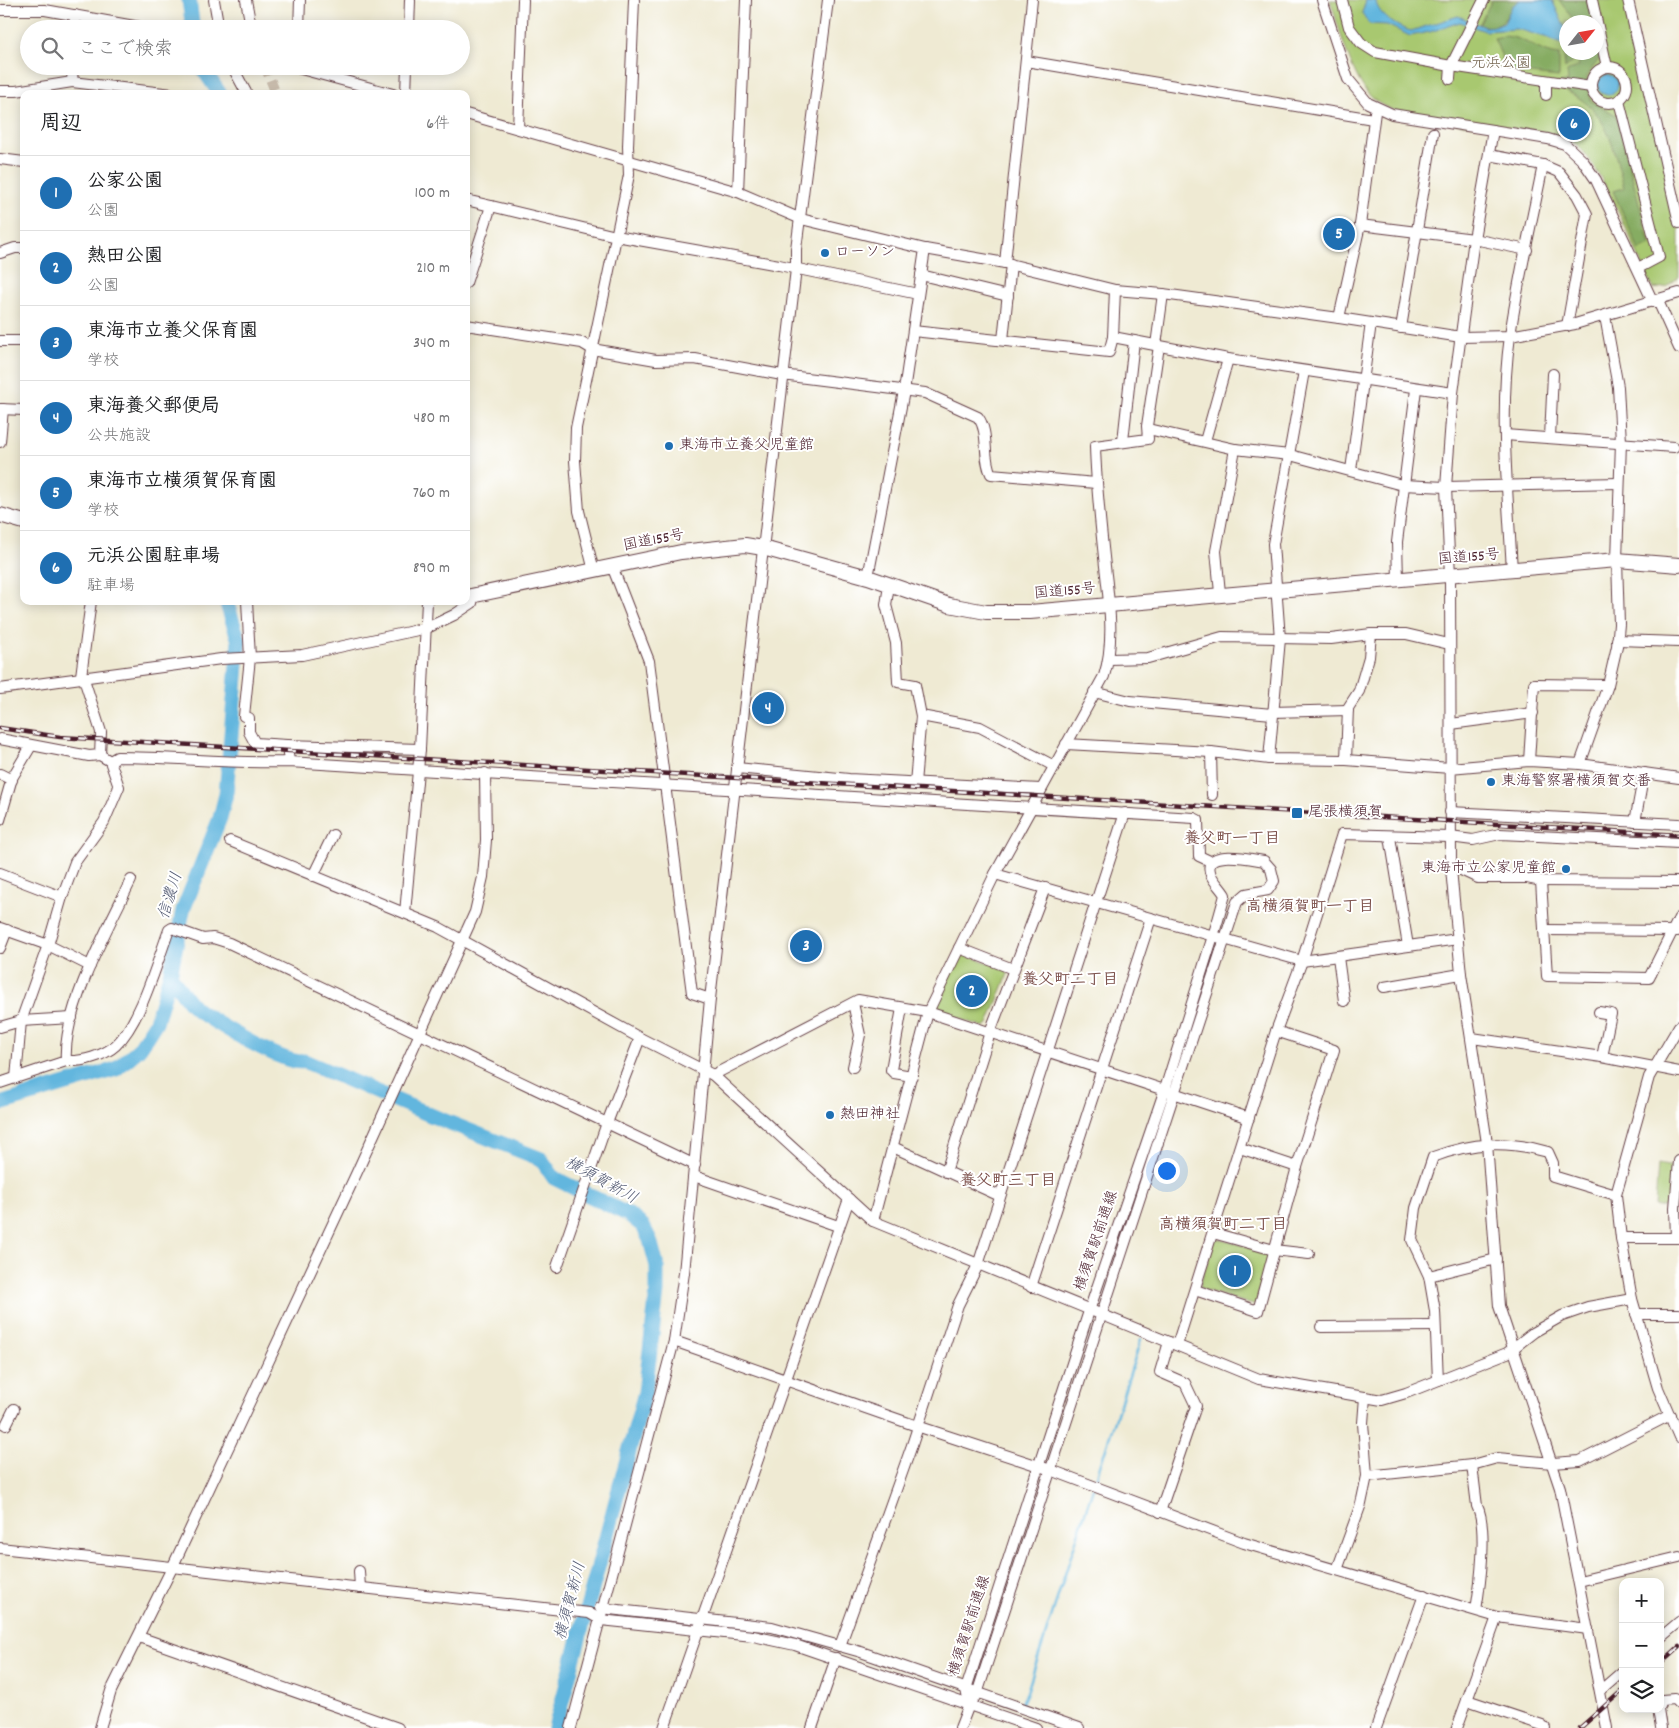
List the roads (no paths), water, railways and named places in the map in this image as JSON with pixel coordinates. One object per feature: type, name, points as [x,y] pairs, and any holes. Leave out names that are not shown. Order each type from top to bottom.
[{"type":"highway","points":[[0,515],[20,521]]},
{"type":"highway","name":"国道155号","points":[[470,596],[612,566],[713,548],[745,545],[763,548],[868,577],[889,586],[949,605],[986,612],[1030,612],[1220,593],[1512,571],[1617,560],[1679,564]]},
{"type":"street","points":[[214,0],[217,20]]},
{"type":"street","points":[[246,0],[250,20]]},
{"type":"street","points":[[299,20],[300,0]]},
{"type":"street","points":[[409,20],[410,0]]},
{"type":"street","points":[[518,129],[523,0]]},
{"type":"street","points":[[594,571],[579,511],[575,461],[576,428],[629,175],[634,0]]},
{"type":"street","points":[[738,192],[746,0]]},
{"type":"street","points":[[571,1728],[605,1607],[674,1341],[684,1273],[694,1176],[702,1068],[796,269],[796,249],[828,0]]},
{"type":"street","points":[[1003,340],[1032,0]]},
{"type":"street","points":[[1322,0],[1348,79],[1368,103],[1392,114],[1548,139],[1565,144],[1583,161],[1596,180],[1679,348]]},
{"type":"street","points":[[1342,0],[1349,28],[1361,43],[1376,52],[1451,66],[1591,87]]},
{"type":"street","points":[[1450,79],[1451,66],[1484,0]]},
{"type":"street","points":[[1592,0],[1608,67]]},
{"type":"street","points":[[1628,0],[1679,223]]},
{"type":"street","points":[[0,10],[45,10],[104,20]]},
{"type":"street","points":[[76,15],[76,20]]},
{"type":"street","points":[[1026,61],[1374,118]]},
{"type":"street","points":[[1608,67],[1619,70],[1626,79],[1626,91],[1619,101],[1613,103],[1601,102],[1592,93],[1591,87],[1593,76],[1602,68],[1608,67]]},
{"type":"street","points":[[72,75],[72,82]]},
{"type":"street","points":[[237,75],[245,90]]},
{"type":"street","points":[[325,75],[379,90]]},
{"type":"street","points":[[406,90],[407,75]]},
{"type":"street","points":[[1546,81],[1546,95]]},
{"type":"street","points":[[22,90],[72,82],[139,90]]},
{"type":"street","points":[[0,91],[20,90]]},
{"type":"street","points":[[1619,101],[1659,257],[1642,266]]},
{"type":"street","points":[[1340,318],[1360,225],[1376,107]]},
{"type":"street","points":[[470,115],[738,192],[801,219],[925,249],[1008,264],[1115,290],[1163,294],[1340,318],[1461,337],[1510,336],[1567,326],[1679,293]]},
{"type":"street","points":[[1493,130],[1474,239],[1453,393],[1446,488],[1450,576],[1448,644],[1451,724],[1451,868],[1461,974],[1487,1143],[1499,1306],[1560,1488],[1608,1722],[1598,1728]]},
{"type":"street","points":[[1401,328],[1434,133]]},
{"type":"street","points":[[1488,155],[1543,165],[1559,172],[1577,195],[1587,214],[1567,326]]},
{"type":"street","points":[[0,159],[20,162]]},
{"type":"street","points":[[1512,571],[1505,435],[1506,385],[1510,336],[1543,165]]},
{"type":"street","points":[[470,201],[616,236],[796,269],[918,294]]},
{"type":"street","points":[[470,270],[490,206]]},
{"type":"street","points":[[1360,225],[1474,239],[1527,250]]},
{"type":"street","points":[[0,253],[20,248]]},
{"type":"street","points":[[868,577],[904,391],[925,249]]},
{"type":"street","points":[[921,275],[1008,296]]},
{"type":"street","points":[[914,331],[1110,352],[1113,337],[1115,290]]},
{"type":"street","points":[[873,1221],[928,1012],[995,874],[1104,676],[1109,659],[1110,604],[1096,483],[1095,446],[1148,439],[1163,294]]},
{"type":"street","points":[[1580,764],[1608,686],[1617,640],[1620,442],[1618,387],[1605,316]]},
{"type":"street","points":[[1351,470],[1372,323]]},
{"type":"street","points":[[470,326],[582,343],[592,349],[656,360],[694,359],[782,376],[925,393],[978,417],[984,434],[986,464],[991,474],[1096,483]]},
{"type":"street","points":[[1113,337],[1228,359],[1416,389],[1453,393]]},
{"type":"street","points":[[0,341],[20,342]]},
{"type":"street","points":[[1122,442],[1134,341]]},
{"type":"street","points":[[1205,441],[1228,359]]},
{"type":"street","points":[[1269,758],[1280,639],[1273,544],[1304,371]]},
{"type":"street","points":[[1550,437],[1553,374]]},
{"type":"street","points":[[1398,580],[1397,542],[1402,485],[1416,389]]},
{"type":"street","points":[[0,442],[2,409],[20,410]]},
{"type":"street","points":[[1148,429],[1235,449],[1290,455],[1402,485],[1446,488],[1619,483]]},
{"type":"street","points":[[1505,435],[1674,446]]},
{"type":"street","points":[[1220,593],[1216,551],[1235,449]]},
{"type":"street","points":[[612,566],[649,661],[692,993],[710,998]]},
{"type":"street","points":[[889,586],[886,605],[896,643],[898,682],[915,685],[922,716],[915,783]]},
{"type":"street","points":[[91,605],[82,676],[101,732],[100,755]]},
{"type":"street","points":[[247,605],[244,716],[249,718],[249,732],[255,743],[420,749]]},
{"type":"street","points":[[405,913],[420,749],[427,605]]},
{"type":"street","points":[[0,689],[82,676],[221,659],[302,655],[427,628],[468,605]]},
{"type":"street","points":[[1109,659],[1148,658],[1222,637],[1331,639],[1371,634],[1406,634],[1448,644]]},
{"type":"street","points":[[1346,760],[1348,710],[1359,691],[1369,657],[1371,634]]},
{"type":"street","points":[[1617,640],[1679,642]]},
{"type":"street","points":[[1529,761],[1534,684],[1608,686]]},
{"type":"street","points":[[1094,692],[1130,702],[1272,713],[1348,710]]},
{"type":"street","points":[[1451,724],[1532,713]]},
{"type":"street","points":[[922,716],[980,727],[1054,766]]},
{"type":"street","points":[[0,739],[89,756],[100,755],[110,761],[119,787],[113,805],[104,822],[74,862],[48,945],[21,1021],[16,1078]]},
{"type":"street","points":[[1066,744],[1450,768],[1529,761],[1580,764],[1679,778]]},
{"type":"street","points":[[287,745],[289,762]]},
{"type":"street","points":[[0,820],[12,780],[31,746]]},
{"type":"street","points":[[1212,752],[1212,795]]},
{"type":"street","points":[[110,761],[117,756],[250,763],[289,762],[735,788],[1197,818],[1200,826],[1199,856],[1212,862]]},
{"type":"street","points":[[737,768],[849,779],[1041,789]]},
{"type":"street","points":[[100,1728],[111,1692],[172,1568],[421,1034],[475,912],[483,877],[486,840],[485,773]]},
{"type":"street","points":[[1635,822],[1644,773]]},
{"type":"street","points":[[0,774],[12,780]]},
{"type":"street","points":[[1450,812],[1679,824]]},
{"type":"street","points":[[840,1646],[958,1305],[978,1265],[1093,903],[1125,813]]},
{"type":"street","points":[[1160,1512],[1196,1406],[1185,1383],[1160,1372],[1195,1290],[1276,1032],[1302,962],[1342,834],[1390,837],[1450,837],[1473,840],[1500,834],[1679,844]]},
{"type":"street","points":[[313,876],[333,836]]},
{"type":"street","points":[[1390,837],[1408,946]]},
{"type":"street","points":[[230,841],[438,927],[640,1038],[702,1068],[713,1075],[873,1221],[1101,1316],[1259,1379],[1382,1400]]},
{"type":"street","name":"横須賀駅前通線","points":[[969,1705],[966,1689],[1089,1311],[1170,1091],[1226,938],[1237,902],[1246,894],[1268,890],[1274,881],[1271,869],[1264,861],[1221,856],[1212,862],[1210,867],[1212,877],[1225,895],[1170,1091],[1101,1316],[1051,1470],[977,1694],[969,1705]]},
{"type":"street","points":[[1451,868],[1459,869],[1478,878],[1527,878],[1541,881],[1679,882]]},
{"type":"street","points":[[0,873],[62,897]]},
{"type":"street","points":[[995,874],[1093,903],[1226,938],[1302,962],[1458,939]]},
{"type":"street","points":[[66,1062],[65,1052],[72,1018],[90,966],[131,880]]},
{"type":"street","points":[[1541,881],[1547,976],[1649,978],[1676,931],[1679,918]]},
{"type":"street","points":[[946,1172],[990,1032],[1046,888]]},
{"type":"street","points":[[1031,1287],[1151,918]]},
{"type":"street","points":[[0,948],[3,929],[48,945],[90,966]]},
{"type":"street","points":[[0,1083],[66,1062],[77,1062],[99,1055],[118,1044],[129,1029],[143,1000],[169,930],[176,930],[203,939],[213,938],[229,943],[695,1164]]},
{"type":"street","points":[[1544,930],[1676,931]]},
{"type":"street","points":[[958,948],[1013,969]]},
{"type":"street","points":[[1338,957],[1344,1001]]},
{"type":"street","points":[[1384,987],[1461,974]]},
{"type":"street","points":[[713,1075],[858,1000],[928,1012],[1249,1118]]},
{"type":"street","points":[[853,1003],[860,1035],[853,1067]]},
{"type":"street","points":[[902,1008],[891,1070],[894,1073],[912,1076]]},
{"type":"street","points":[[1600,1012],[1612,1014],[1602,1057]]},
{"type":"street","points":[[0,1027],[21,1021],[72,1018]]},
{"type":"street","points":[[1679,1026],[1649,1077],[1634,1124],[1616,1195],[1621,1238],[1632,1299],[1658,1388],[1679,1437]]},
{"type":"street","points":[[1195,1290],[1258,1311],[1297,1167],[1334,1050],[1276,1032]]},
{"type":"street","points":[[557,1267],[607,1123],[640,1038]]},
{"type":"street","points":[[1472,1038],[1602,1057],[1679,1072]]},
{"type":"street","points":[[1438,1380],[1435,1311],[1429,1276],[1412,1240],[1412,1226],[1433,1157],[1487,1143],[1515,1145],[1548,1152],[1553,1163],[1553,1176],[1616,1195]]},
{"type":"street","points":[[893,1147],[1000,1196]]},
{"type":"street","points":[[1240,1148],[1297,1167]]},
{"type":"street","points":[[1621,1238],[1678,1238],[1675,1208],[1679,1161]]},
{"type":"street","points":[[694,1176],[838,1226]]},
{"type":"street","points":[[664,1728],[849,1199]]},
{"type":"street","points":[[1213,1233],[1274,1250],[1309,1254]]},
{"type":"street","points":[[1429,1276],[1496,1259]]},
{"type":"street","points":[[1364,1410],[1382,1400],[1406,1394],[1507,1353],[1541,1327],[1562,1316],[1588,1307],[1632,1299]]},
{"type":"street","points":[[1636,1314],[1679,1314]]},
{"type":"street","points":[[1321,1327],[1435,1326]]},
{"type":"street","points":[[674,1341],[917,1426],[1051,1470],[1244,1544],[1497,1616],[1588,1630]]},
{"type":"street","points":[[1338,1570],[1361,1504],[1367,1476],[1365,1397]]},
{"type":"street","points":[[6,1425],[14,1409]]},
{"type":"street","points":[[1367,1476],[1472,1465],[1496,1458],[1552,1463],[1580,1461],[1670,1415]]},
{"type":"street","points":[[1472,1465],[1477,1506],[1480,1512],[1482,1539],[1480,1584],[1476,1610]]},
{"type":"street","points":[[0,1548],[584,1612],[601,1620],[698,1632],[753,1636],[795,1645],[836,1658],[1036,1728]]},
{"type":"street","points":[[1579,1580],[1679,1557]]},
{"type":"street","points":[[360,1571],[360,1588]]},
{"type":"street","points":[[1376,1728],[1424,1595]]},
{"type":"street","points":[[584,1612],[605,1607],[772,1627],[840,1646],[1079,1728]]},
{"type":"street","points":[[1458,1728],[1497,1616]]},
{"type":"street","points":[[1664,1635],[1679,1622]]},
{"type":"street","points":[[139,1637],[398,1728]]},
{"type":"street","points":[[812,1728],[836,1658]]},
{"type":"street","points":[[1602,1688],[1619,1673]]},
{"type":"street","points":[[1664,1700],[1674,1699],[1679,1704]]},
{"type":"street","points":[[1467,1700],[1542,1724],[1545,1728]]},
{"type":"street","points":[[960,1728],[969,1705]]},
{"type":"street","points":[[1659,1713],[1661,1728]]},
{"type":"water","points":[[1366,0],[1376,0],[1380,10],[1389,20],[1411,31],[1458,16],[1485,27],[1504,23],[1512,6],[1520,0],[1552,0],[1559,15],[1559,43],[1517,29],[1485,31],[1460,22],[1430,32],[1410,36],[1387,25],[1369,24],[1362,13]]},
{"type":"water","points":[[1608,75],[1615,78],[1618,85],[1615,92],[1608,95],[1601,92],[1598,85],[1601,78]]},
{"type":"waterway","name":"信濃川","points":[[189,0],[192,20]]},
{"type":"waterway","name":"信濃川","points":[[207,75],[217,90]]},
{"type":"waterway","name":"信濃川","points":[[0,1104],[116,1069],[139,1049],[156,1022],[170,975],[183,910],[220,818],[226,794],[239,641],[227,605]]},
{"type":"waterway","name":"横須賀新川","points":[[170,975],[196,1009],[250,1042],[284,1058],[296,1062],[304,1061],[435,1117],[541,1159],[554,1178],[629,1215],[643,1226],[650,1240],[657,1266],[657,1292],[645,1392],[555,1728]]},
{"type":"waterway","points":[[1095,1482],[1141,1339]]},
{"type":"waterway","points":[[1021,1705],[1027,1692],[1093,1488]]},
{"type":"tunnel","points":[[269,75],[274,90]]},
{"type":"railway","points":[[0,728],[60,737],[1679,835]]},
{"type":"railway","points":[[1664,1660],[1679,1647]]},
{"type":"railway","points":[[1580,1728],[1619,1694]]},
{"type":"place","name":"元浜公園駐車場","points":[[1574,124]]},
{"type":"place","name":"東海市立横須賀保育園","points":[[1339,234]]},
{"type":"place","name":"ローソン","points":[[825,253]]},
{"type":"place","name":"東海市立養父児童館","points":[[669,446]]},
{"type":"place","name":"東海養父郵便局","points":[[768,708]]},
{"type":"place","name":"東海警察署横須賀交番","points":[[1491,782]]},
{"type":"place","name":"尾張横須賀","points":[[1297,813]]},
{"type":"place","name":"東海市立公家児童館","points":[[1566,869]]},
{"type":"place","name":"東海市立養父保育園","points":[[806,946]]},
{"type":"place","name":"熱田公園","points":[[972,991]]},
{"type":"place","name":"熱田神社","points":[[830,1115]]},
{"type":"place","name":"公家公園","points":[[1235,1271]]},
{"type":"district","name":"養父町一丁目","points":[[1232,839]]},
{"type":"district","name":"高横須賀町一丁目","points":[[1310,907]]},
{"type":"district","name":"養父町二丁目","points":[[1070,980]]},
{"type":"district","name":"養父町三丁目","points":[[1008,1181]]},
{"type":"district","name":"高横須賀町二丁目","points":[[1223,1225]]},
{"type":"park label","name":"元浜公園","points":[[1501,64]]}]
